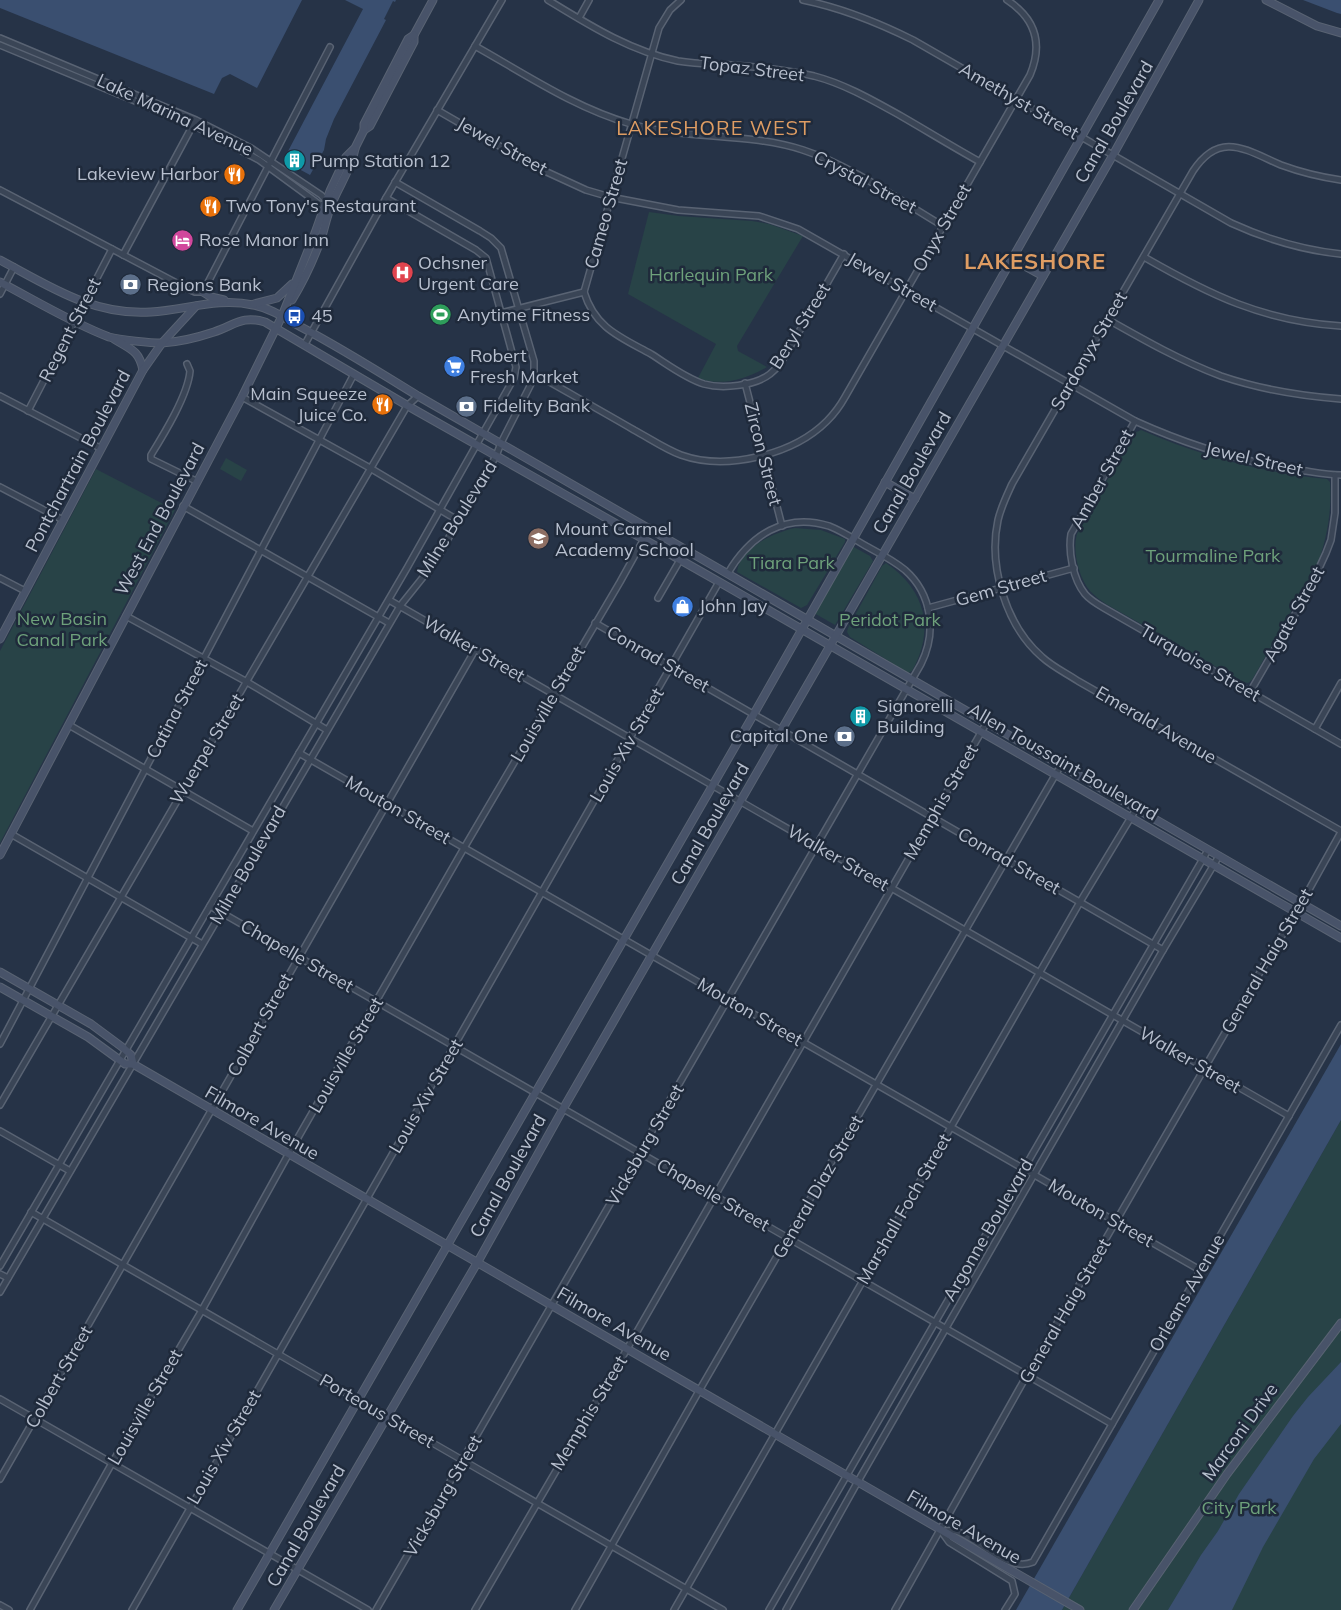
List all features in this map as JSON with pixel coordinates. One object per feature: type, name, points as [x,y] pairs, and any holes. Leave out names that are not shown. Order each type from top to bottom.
[{"type":"main road","points":[[282,316],[327,204],[353,160],[355,148],[364,130],[370,126],[389,83],[414,42],[414,36],[432,0]]},
{"type":"main road","name":"Canal Boulevard","points":[[237,1610],[754,714],[1159,0]]},
{"type":"main road","name":"Canal Boulevard","points":[[274,1610],[477,1263],[563,1109],[837,636],[1200,0]]},
{"type":"main road","points":[[1266,0],[1317,26],[1341,33]]},
{"type":"main road","points":[[282,316],[308,270],[321,238],[327,204]]},
{"type":"main road","points":[[1012,258],[1043,276]]},
{"type":"main road","name":"Allen Toussaint Boulevard","points":[[0,260],[65,295],[124,312],[153,312],[232,302],[252,304],[282,316],[1341,926]]},
{"type":"main road","points":[[252,304],[277,298],[289,288],[298,276]]},
{"type":"main road","points":[[2,283],[75,321],[111,337],[137,354],[143,370]]},
{"type":"main road","points":[[203,292],[216,299],[232,302]]},
{"type":"main road","name":"Pontchartrain Boulevard","points":[[0,639],[143,370],[162,343],[196,306]]},
{"type":"main road","name":"West End Boulevard","points":[[0,855],[242,396],[282,316]]},
{"type":"main road","name":"Allen Toussaint Boulevard","points":[[111,337],[162,343],[199,336],[243,320],[254,319],[276,328],[407,406],[720,582],[861,665],[945,711],[1341,938]]},
{"type":"main road","points":[[885,482],[915,499]]},
{"type":"main road","points":[[672,555],[678,544]]},
{"type":"main road","points":[[757,604],[763,594]]},
{"type":"main road","points":[[861,665],[868,654]]},
{"type":"main road","points":[[945,711],[951,701]]},
{"type":"main road","points":[[0,972],[94,1026],[126,1050],[131,1055],[132,1064]]},
{"type":"main road","name":"Filmore Avenue","points":[[0,987],[88,1038],[124,1064],[132,1064],[1080,1610]]},
{"type":"main road","name":"Marconi Drive","points":[[1133,1610],[1227,1474],[1341,1323]]},
{"type":"street","points":[[305,344],[395,182],[502,0]]},
{"type":"street","name":"Topaz Street","points":[[548,0],[624,43],[652,54],[678,60],[764,68],[816,77],[869,98],[980,162]]},
{"type":"street","points":[[579,18],[589,0]]},
{"type":"street","points":[[652,54],[664,19],[670,10],[681,0]]},
{"type":"street","name":"Amethyst Street","points":[[803,0],[846,10],[890,28],[1231,223],[1251,232],[1302,248],[1341,254]]},
{"type":"street","name":"Onyx Street","points":[[764,455],[789,447],[802,440],[828,420],[845,397],[1034,66],[1035,34],[1021,10],[1007,0]]},
{"type":"street","name":"Lake Marina Avenue","points":[[0,38],[194,123],[269,164],[327,204]]},
{"type":"street","name":"Lake Marina Avenue","points":[[0,45],[194,123]]},
{"type":"street","name":"Crystal Street","points":[[475,46],[576,103],[631,124],[674,132],[770,142],[804,150],[843,167],[943,226]]},
{"type":"street","points":[[0,190],[186,288],[195,292],[203,292],[330,48]]},
{"type":"street","name":"Cameo Street","points":[[501,313],[584,292],[652,54]]},
{"type":"street","name":"Jewel Street","points":[[437,110],[536,167],[586,190],[610,197],[678,210],[742,214],[767,218],[798,228],[1135,421],[1166,435],[1230,456],[1282,468],[1338,475]]},
{"type":"street","points":[[124,255],[194,123]]},
{"type":"street","name":"Sardonyx Street","points":[[1001,588],[995,548],[998,518],[1004,501],[1193,171],[1204,157],[1220,147],[1236,146],[1298,171],[1341,180]]},
{"type":"street","points":[[395,182],[496,242],[504,254],[534,362],[534,378],[548,381],[682,455],[717,461],[764,455]]},
{"type":"street","name":"Milne Boulevard","points":[[0,1266],[389,600],[514,378],[516,367],[486,258],[386,198]]},
{"type":"street","name":"Regent Street","points":[[28,411],[112,250]]},
{"type":"street","name":"Beryl Street","points":[[745,383],[766,377],[782,360],[844,254]]},
{"type":"street","points":[[1144,257],[1200,289],[1256,311],[1306,323],[1341,326]]},
{"type":"street","points":[[0,294],[2,283],[14,267]]},
{"type":"street","points":[[584,292],[590,309],[605,328],[695,380],[705,384],[726,387],[745,383]]},
{"type":"street","points":[[1107,319],[1171,354],[1221,376],[1297,394],[1341,399]]},
{"type":"street","points":[[186,364],[190,371],[187,386],[171,420],[150,455],[151,459],[196,481]]},
{"type":"street","name":"Catina Street","points":[[0,1044],[354,374]]},
{"type":"street","name":"Milne Boulevard","points":[[0,1292],[400,606],[428,571],[459,521],[496,456],[534,378]]},
{"type":"street","name":"Zircon Street","points":[[745,383],[782,526]]},
{"type":"street","points":[[0,396],[100,448]]},
{"type":"street","points":[[242,396],[370,468],[459,521]]},
{"type":"street","name":"Wuerpel Street","points":[[0,1105],[370,468],[407,406],[418,396]]},
{"type":"street","name":"Amber Street","points":[[1074,568],[1070,543],[1071,534],[1135,421]]},
{"type":"street","name":"Agate Street","points":[[1250,692],[1309,590],[1326,553],[1331,540],[1338,475]]},
{"type":"street","points":[[0,487],[63,520]]},
{"type":"street","points":[[183,506],[390,623]]},
{"type":"street","points":[[728,573],[741,552],[751,542],[768,531],[795,523],[816,524],[836,529],[883,555],[900,567],[914,580],[928,608]]},
{"type":"street","name":"Louisville Street","points":[[30,1610],[112,1463],[202,1310],[288,1155],[650,528]]},
{"type":"street","points":[[658,598],[680,560]]},
{"type":"street","name":"Gem Street","points":[[928,608],[1074,568]]},
{"type":"street","name":"Turquoise Street","points":[[1074,568],[1084,593],[1092,600],[1341,744]]},
{"type":"street","points":[[0,578],[25,591]]},
{"type":"street","name":"Louis Xiv Street","points":[[132,1610],[720,582]]},
{"type":"street","name":"Emerald Avenue","points":[[1001,588],[1021,634],[1052,665],[1341,832]]},
{"type":"street","name":"Walker Street","points":[[389,600],[1289,1116]]},
{"type":"street","name":"Vicksburg Street","points":[[376,1610],[921,664],[928,646],[931,627],[928,608]]},
{"type":"street","points":[[126,616],[204,658],[327,730]]},
{"type":"street","name":"Conrad Street","points":[[595,623],[1163,950]]},
{"type":"street","name":"Colbert Street","points":[[0,1479],[124,1266],[298,957],[475,650]]},
{"type":"street","points":[[1314,729],[1341,683]]},
{"type":"street","name":"Memphis Street","points":[[475,1610],[627,1350],[987,722]]},
{"type":"street","points":[[69,725],[254,831]]},
{"type":"street","name":"Mouton Street","points":[[299,753],[1200,1270]]},
{"type":"street","name":"General Diaz Street","points":[[576,1610],[699,1391],[1061,765]]},
{"type":"street","name":"Marshall Foch Street","points":[[674,1610],[1039,973],[1136,809]]},
{"type":"street","name":"General Haig Street","points":[[895,1610],[1027,1375],[1302,903],[1341,832]]},
{"type":"street","points":[[11,834],[202,944]]},
{"type":"street","name":"Argonne Boulevard","points":[[769,1610],[1208,850]]},
{"type":"street","name":"Argonne Boulevard","points":[[786,1610],[857,1482],[1219,856]]},
{"type":"street","name":"Chapelle Street","points":[[210,906],[1112,1424]]},
{"type":"street","name":"Orleans Avenue","points":[[941,1531],[955,1531],[1012,1562],[1024,1565],[1033,1562],[1341,1025]]},
{"type":"street","points":[[0,1131],[70,1172]]},
{"type":"street","name":"Porteous Street","points":[[31,1212],[723,1610]]},
{"type":"street","points":[[0,1274],[8,1278]]},
{"type":"street","points":[[0,1399],[368,1610]]},
{"type":"street","points":[[941,1531],[949,1542],[1012,1581],[1014,1594],[1005,1610]]},
{"type":"street","points":[[0,1605],[9,1610]]},
{"type":"green space","name":"Harlequin Park","points":[[649,212],[752,221],[769,224],[803,236],[737,346],[738,351],[767,367],[751,375],[724,382],[707,381],[698,378],[716,344],[628,294]]},
{"type":"green space","name":"Tourmaline Park","points":[[1141,430],[1210,456],[1255,468],[1327,479],[1330,482],[1328,525],[1317,566],[1252,680],[1248,683],[1243,682],[1106,604],[1090,591],[1080,572],[1075,548],[1077,534],[1134,433]]},
{"type":"green space","points":[[226,458],[247,470],[241,481],[220,469]]},
{"type":"green space","name":"New Basin Canal Park","points":[[96,469],[175,510],[0,843],[0,651]]},
{"type":"green space","name":"Tiara Park","points":[[795,528],[821,530],[845,539],[807,605],[801,608],[737,572],[739,563],[744,556],[759,542],[778,533]]},
{"type":"green space","points":[[852,546],[870,556],[873,561],[835,625],[814,613]]},
{"type":"green space","name":"Peridot Park","points":[[886,563],[900,574],[910,586],[918,598],[923,612],[923,641],[912,671],[908,673],[850,637],[847,632],[882,566]]},
{"type":"green space","name":"City Park","points":[[1341,1120],[1341,1610],[1062,1610]]},
{"type":"water","points":[[0,0],[302,0],[257,88],[230,74],[222,78],[214,94],[0,8]]},
{"type":"water","points":[[345,0],[396,0],[395,2],[393,1],[384,19],[386,20],[334,119],[324,150],[310,175],[299,169],[302,163],[286,155],[363,9]]},
{"type":"water","points":[[1303,0],[1341,0],[1341,14],[1337,13]]},
{"type":"water","points":[[1341,1044],[1341,1120],[1062,1610],[1016,1610]]},
{"type":"water","points":[[1341,1362],[1341,1424],[1314,1459],[1263,1547],[1232,1610],[1168,1610],[1239,1494],[1293,1416]]},
{"type":"place","name":"Pump Station 12","points":[[295,161]]},
{"type":"place","name":"Lakeview Harbor","points":[[235,174]]},
{"type":"place","name":"Two Tony's Restaurant","points":[[210,206]]},
{"type":"place","name":"Rose Manor Inn","points":[[183,240]]},
{"type":"place","name":"Ochsner Urgent Care","points":[[402,273]]},
{"type":"place","name":"Regions Bank","points":[[131,285]]},
{"type":"place","name":"Anytime Fitness","points":[[441,315]]},
{"type":"place","name":"45","points":[[295,316]]},
{"type":"place","name":"Robert Fresh Market","points":[[454,366]]},
{"type":"place","name":"Main Squeeze Juice Co.","points":[[383,404]]},
{"type":"place","name":"Fidelity Bank","points":[[467,406]]},
{"type":"place","name":"Mount Carmel Academy School","points":[[539,539]]},
{"type":"place","name":"John Jay","points":[[683,606]]},
{"type":"place","name":"Signorelli Building","points":[[861,716]]},
{"type":"place","name":"Capital One","points":[[844,736]]},
{"type":"district","name":"LAKESHORE WEST","points":[[714,128]]},
{"type":"district","name":"LAKESHORE","points":[[1035,261]]}]
